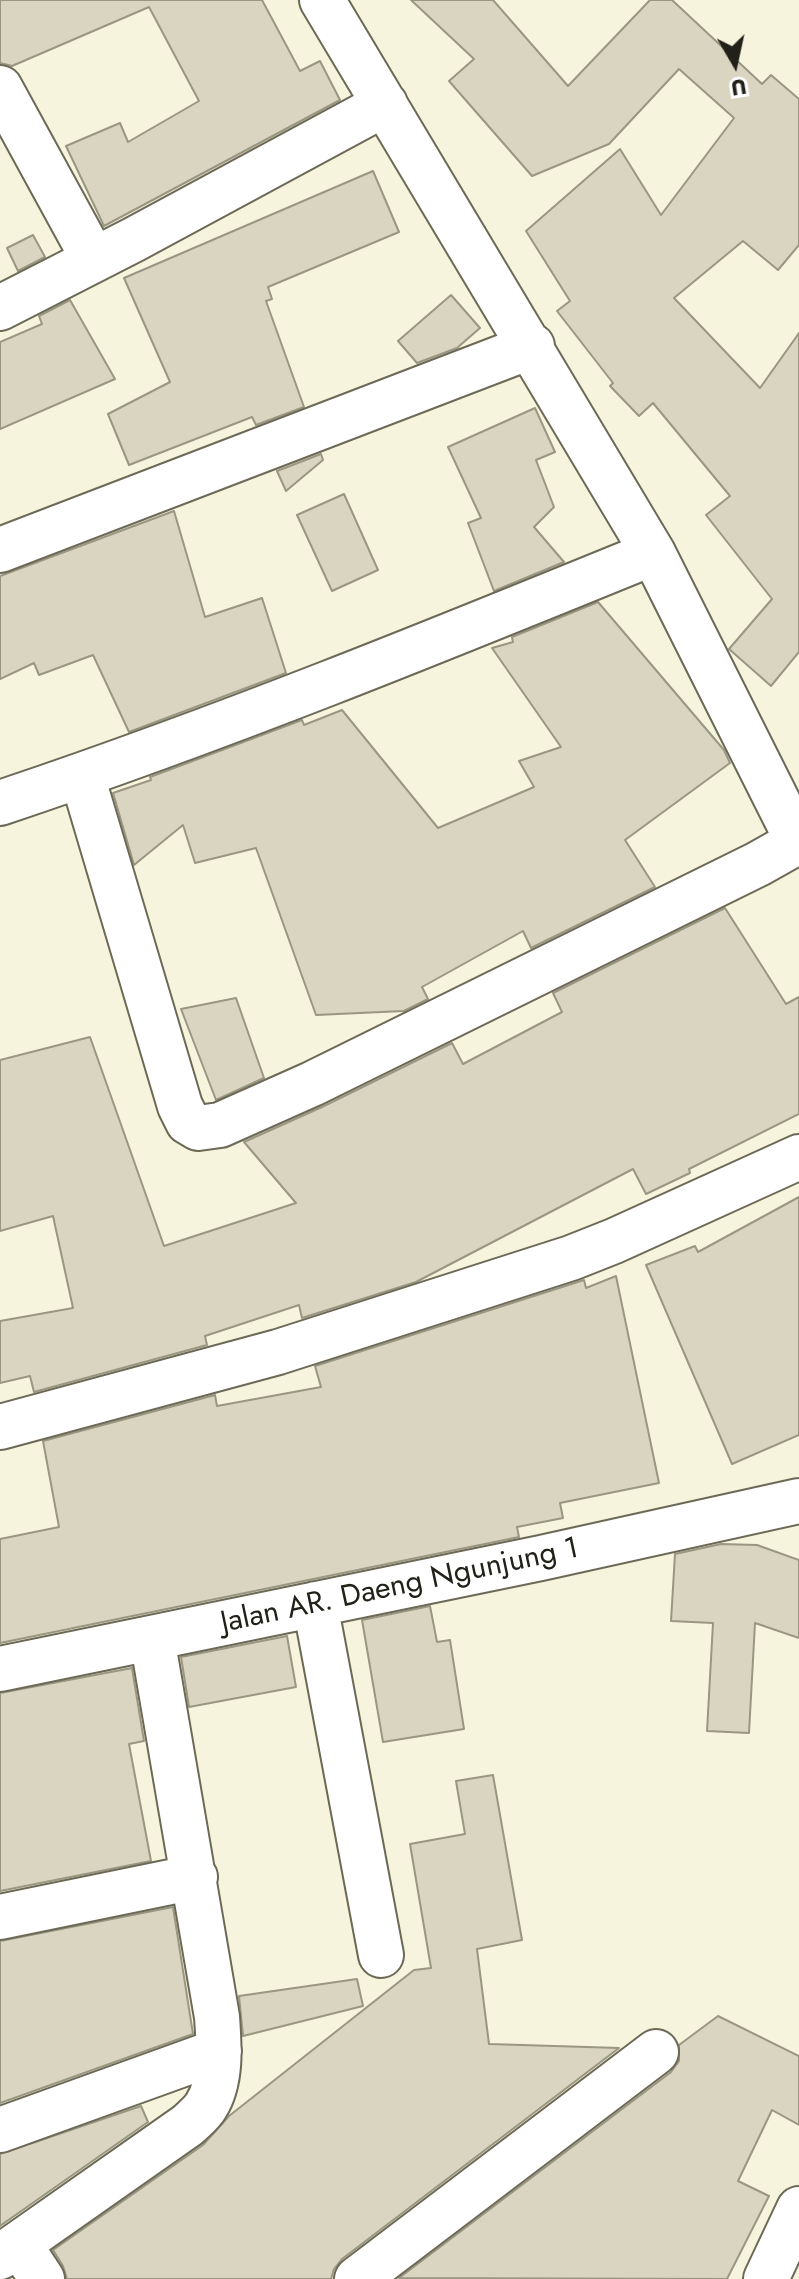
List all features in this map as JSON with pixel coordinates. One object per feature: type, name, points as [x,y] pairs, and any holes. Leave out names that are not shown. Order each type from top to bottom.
[{"type":"street","points":[[82,776],[180,1106],[188,1122],[198,1128],[220,1125],[312,1084],[799,842],[653,553],[532,346],[322,0]]},
{"type":"street","points":[[0,88],[94,260]]},
{"type":"street","points":[[0,308],[385,104]]},
{"type":"street","points":[[0,550],[532,346]]},
{"type":"street","points":[[0,803],[82,776],[352,676],[653,553]]},
{"type":"street","points":[[0,1427],[278,1352],[571,1258],[799,1157]]},
{"type":"street","name":"Jalan AR. Daeng Ngunjung 1","points":[[0,1669],[799,1501]]},
{"type":"street","points":[[315,1604],[381,1955]]},
{"type":"street","points":[[20,2260],[188,2125],[206,2107],[213,2091],[219,2051],[214,1994],[152,1638]]},
{"type":"street","points":[[0,1917],[195,1877]]},
{"type":"street","points":[[0,2130],[219,2051]]},
{"type":"street","points":[[357,2279],[656,2052]]},
{"type":"street","points":[[766,2279],[799,2209]]},
{"type":"building","points":[[0,0],[262,0],[300,71],[320,61],[340,100],[104,226],[66,146],[120,123],[128,142],[199,101],[149,7],[12,66],[0,63]]},
{"type":"building","points":[[411,0],[493,0],[568,86],[650,0],[672,0],[762,84],[771,75],[799,99],[799,245],[778,270],[743,241],[674,298],[760,388],[799,333],[799,652],[771,686],[729,649],[772,599],[706,515],[730,496],[653,403],[639,416],[610,386],[613,383],[557,311],[570,301],[526,231],[620,149],[661,215],[734,118],[679,69],[609,144],[532,176],[449,81],[474,59]]},
{"type":"building","points":[[373,171],[399,232],[268,287],[272,299],[266,301],[304,407],[256,425],[252,417],[129,465],[108,414],[170,382],[124,278]]},
{"type":"building","points":[[33,235],[45,257],[18,271],[7,248]]},
{"type":"building","points":[[451,295],[480,328],[457,348],[417,363],[398,341]]},
{"type":"building","points":[[70,300],[115,379],[0,429],[0,342],[42,324],[39,316]]},
{"type":"building","points":[[535,408],[555,452],[536,460],[554,507],[534,527],[564,562],[494,591],[468,523],[481,518],[448,447]]},
{"type":"building","points":[[321,454],[323,460],[286,491],[277,471]]},
{"type":"building","points":[[344,494],[378,570],[332,591],[297,515]]},
{"type":"building","points":[[174,511],[205,617],[262,598],[286,673],[129,732],[93,655],[39,675],[34,663],[0,679],[0,576]]},
{"type":"building","points":[[598,602],[724,750],[730,763],[625,840],[655,887],[531,948],[523,931],[422,987],[428,999],[404,1011],[316,1015],[256,848],[195,863],[183,825],[134,865],[113,793],[302,720],[304,725],[342,710],[438,828],[534,787],[519,761],[561,747],[492,648],[513,642],[512,637]]},
{"type":"building","points":[[725,908],[786,1004],[799,997],[799,1114],[646,1194],[633,1169],[416,1282],[302,1318],[299,1305],[205,1336],[207,1345],[34,1392],[30,1376],[0,1383],[0,1321],[73,1308],[53,1216],[0,1231],[0,1060],[90,1037],[164,1246],[296,1203],[244,1142],[452,1043],[463,1064],[562,1012],[553,993]]},
{"type":"building","points":[[236,998],[264,1078],[216,1100],[181,1009]]},
{"type":"building","points":[[799,1197],[799,1435],[732,1464],[646,1265],[695,1246],[698,1252]]},
{"type":"building","points":[[616,1276],[659,1483],[560,1503],[563,1518],[517,1527],[519,1537],[0,1643],[0,1539],[59,1527],[43,1441],[215,1395],[217,1406],[321,1387],[315,1366],[584,1280],[586,1288]]},
{"type":"building","points":[[721,1544],[757,1545],[799,1560],[799,1638],[755,1623],[749,1733],[707,1731],[713,1623],[671,1621],[675,1554]]},
{"type":"building","points":[[430,1606],[437,1642],[450,1640],[464,1729],[383,1742],[362,1620]]},
{"type":"building","points":[[287,1636],[296,1687],[189,1707],[181,1657]]},
{"type":"building","points":[[132,1668],[144,1741],[129,1744],[151,1861],[0,1891],[0,1693]]},
{"type":"building","points":[[493,1775],[522,1940],[477,1949],[489,2044],[619,2048],[342,2259],[331,2279],[67,2279],[53,2250],[203,2145],[229,2116],[414,1970],[431,1968],[410,1844],[465,1834],[456,1781]]},
{"type":"building","points":[[173,1907],[193,2034],[0,2103],[0,1941]]},
{"type":"building","points":[[357,1979],[363,2006],[243,2036],[239,1996]]},
{"type":"building","points":[[718,2016],[799,2056],[799,2125],[772,2110],[738,2181],[769,2196],[727,2279],[399,2278],[671,2072],[679,2061],[679,2045]]},
{"type":"building","points":[[141,2106],[148,2122],[0,2226],[0,2154]]}]
